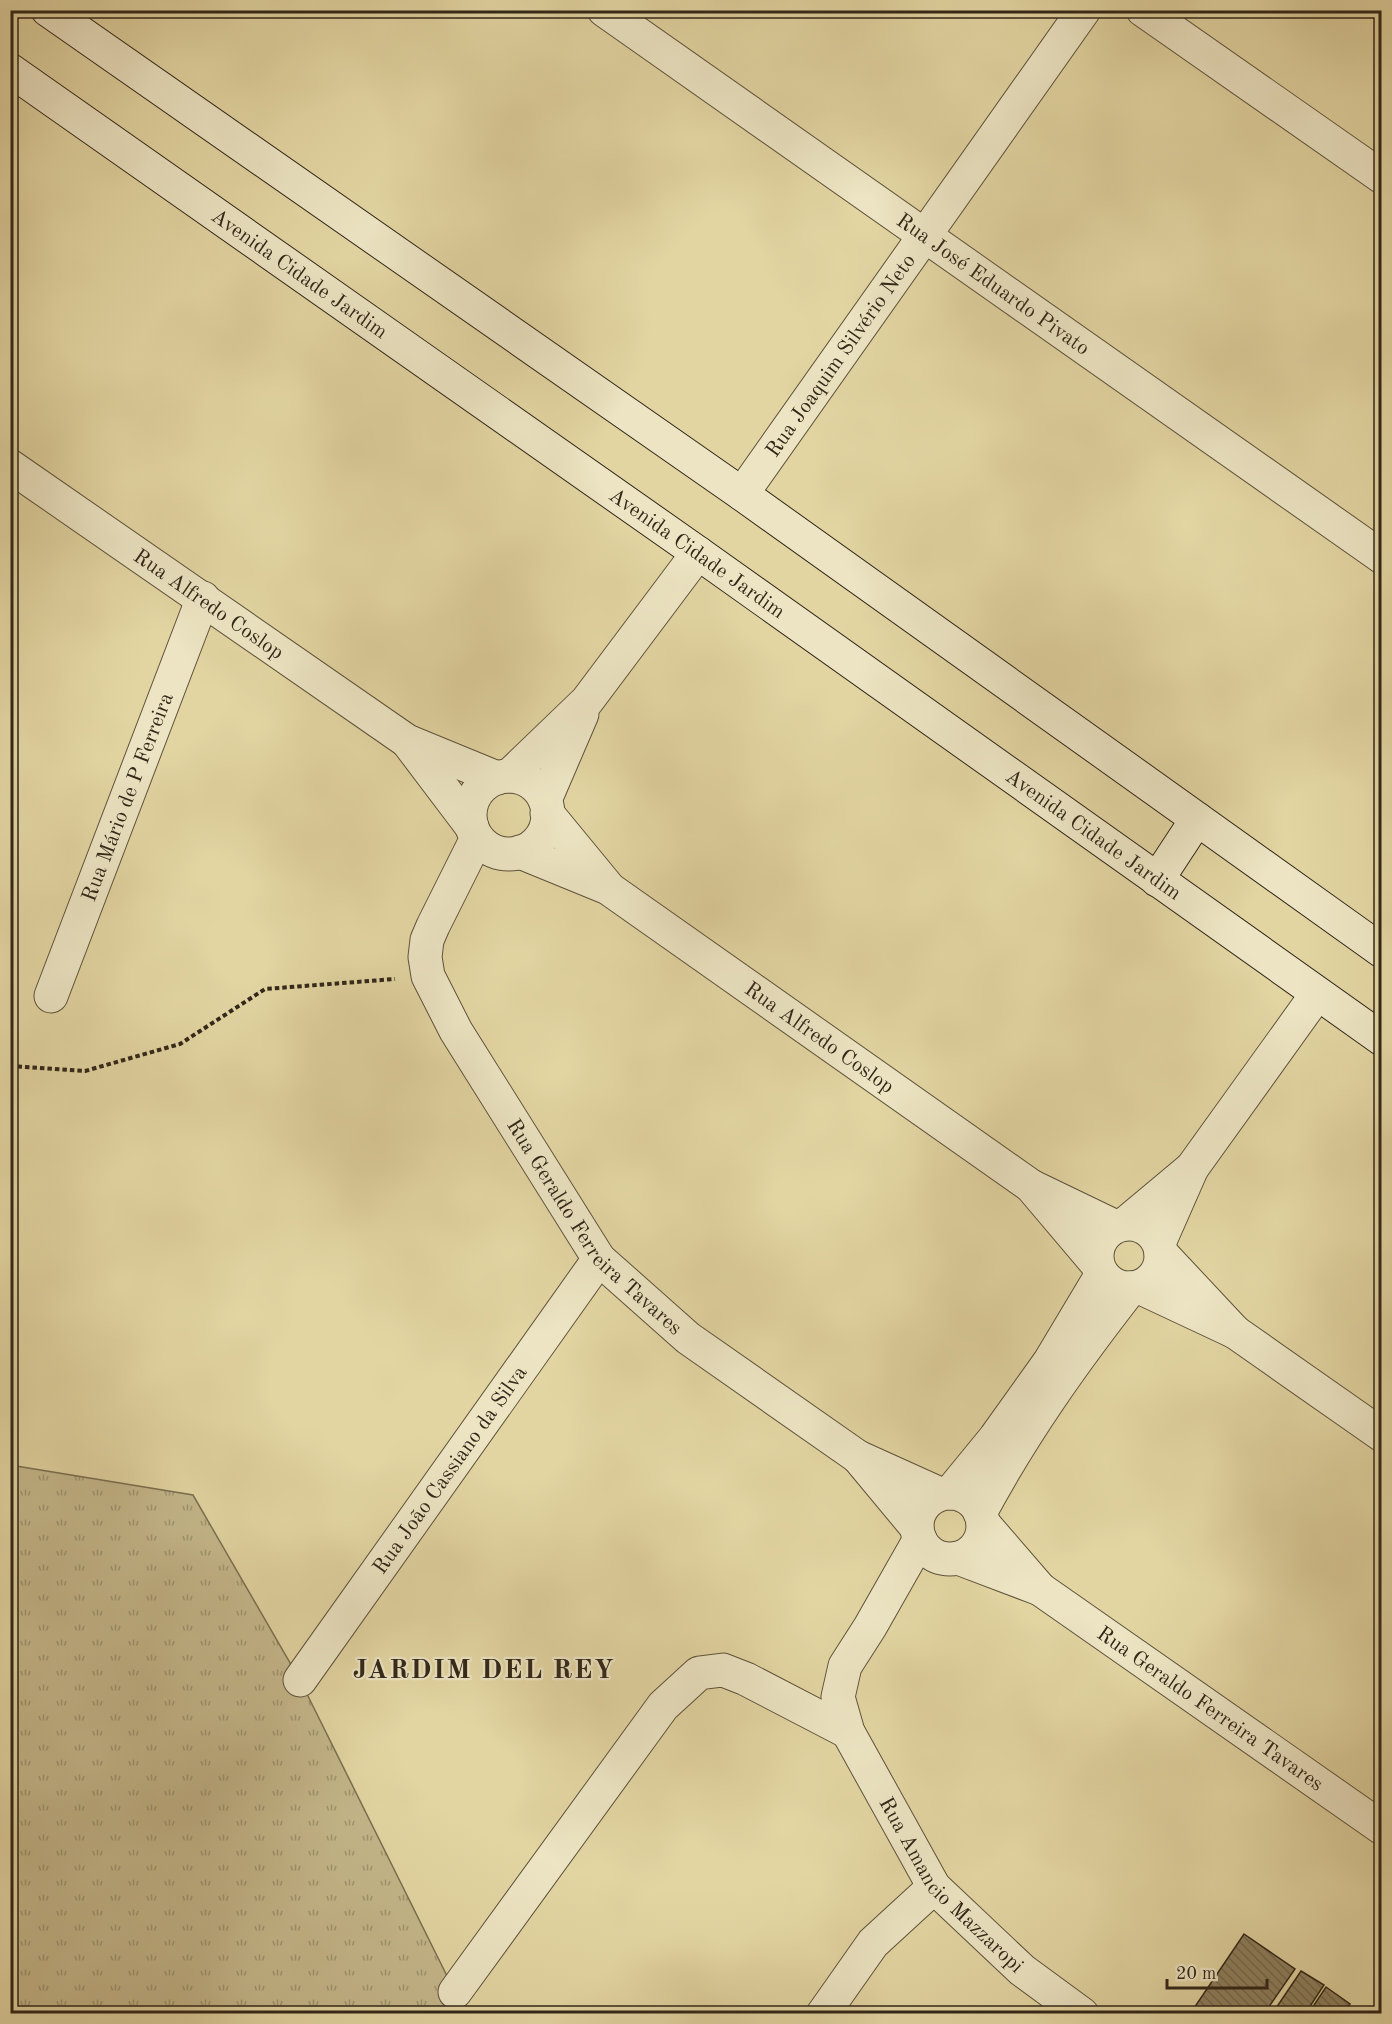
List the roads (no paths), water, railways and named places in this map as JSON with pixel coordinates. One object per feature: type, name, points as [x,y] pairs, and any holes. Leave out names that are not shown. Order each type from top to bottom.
[{"type":"street","points":[[48,10],[742,494],[1382,951]]},
{"type":"street","name":"Rua José Eduardo Pivato","points":[[604,10],[1382,558]]},
{"type":"street","name":"Rua Joaquim Silvério Neto","points":[[742,494],[1084,10]]},
{"type":"street","points":[[1143,10],[1382,177]]},
{"type":"street","name":"Avenida Cidade Jardim","points":[[10,70],[698,553],[1382,1039]]},
{"type":"street","name":"Rua Alfredo Coslop","points":[[10,466],[407,741],[503,777]]},
{"type":"street","points":[[587,701],[546,806],[546,825],[540,837],[514,853],[485,846],[474,832],[472,803],[477,792],[486,783],[503,777],[587,701],[698,553]]},
{"type":"street","name":"Rua Mário de P Ferreira","points":[[51,996],[203,598]]},
{"type":"street","name":"Rua Alfredo Coslop","points":[[407,741],[474,832]]},
{"type":"street","points":[[503,777],[531,783],[546,806]]},
{"type":"street","name":"Rua Alfredo Coslop","points":[[546,806],[608,888]]},
{"type":"street","points":[[1157,880],[1197,819]]},
{"type":"street","name":"Rua Geraldo Ferreira Tavares","points":[[474,832],[427,940],[424,957],[428,976],[456,1031],[599,1259],[688,1338],[858,1457],[945,1494]]},
{"type":"street","name":"Rua Alfredo Coslop","points":[[514,853],[608,888],[1031,1186],[1120,1225]]},
{"type":"street","name":"Rua Geraldo Ferreira Tavares","points":[[433,926],[514,853]]},
{"type":"street","points":[[870,1627],[919,1533],[923,1507],[945,1494],[1005,1443],[1059,1365],[1135,1288],[1156,1273],[1160,1248],[1192,1168],[1317,994]]},
{"type":"street","points":[[1059,1365],[1100,1269],[1100,1242],[1192,1168]]},
{"type":"street","name":"Rua Alfredo Coslop","points":[[1031,1186],[1100,1269]]},
{"type":"street","points":[[1120,1225],[1145,1227],[1160,1248],[1235,1332]]},
{"type":"street","name":"Rua João Cassiano da Silva","points":[[300,1680],[599,1259]]},
{"type":"street","points":[[1100,1269],[1114,1285],[1135,1288],[1235,1332],[1382,1435]]},
{"type":"street","points":[[870,1627],[953,1558],[977,1545],[981,1518],[1005,1443]]},
{"type":"street","name":"Rua Geraldo Ferreira Tavares","points":[[858,1457],[919,1533]]},
{"type":"street","points":[[945,1494],[968,1498],[981,1518]]},
{"type":"street","name":"Rua Geraldo Ferreira Tavares","points":[[981,1518],[1040,1589],[1382,1828]]},
{"type":"street","points":[[919,1533],[931,1553],[953,1558]]},
{"type":"street","name":"Rua Geraldo Ferreira Tavares","points":[[953,1558],[1040,1589]]},
{"type":"street","name":"Rua Amancio Mazzaropi","points":[[870,1627],[845,1666],[838,1697],[848,1732],[934,1887],[1022,1970],[1082,2013]]},
{"type":"street","points":[[455,1992],[663,1706],[699,1672],[723,1670],[746,1678],[848,1732]]},
{"type":"street","points":[[823,2013],[873,1943],[934,1887]]},
{"type":"district","name":"JARDIM DEL REY","points":[[484,1669]]}]
